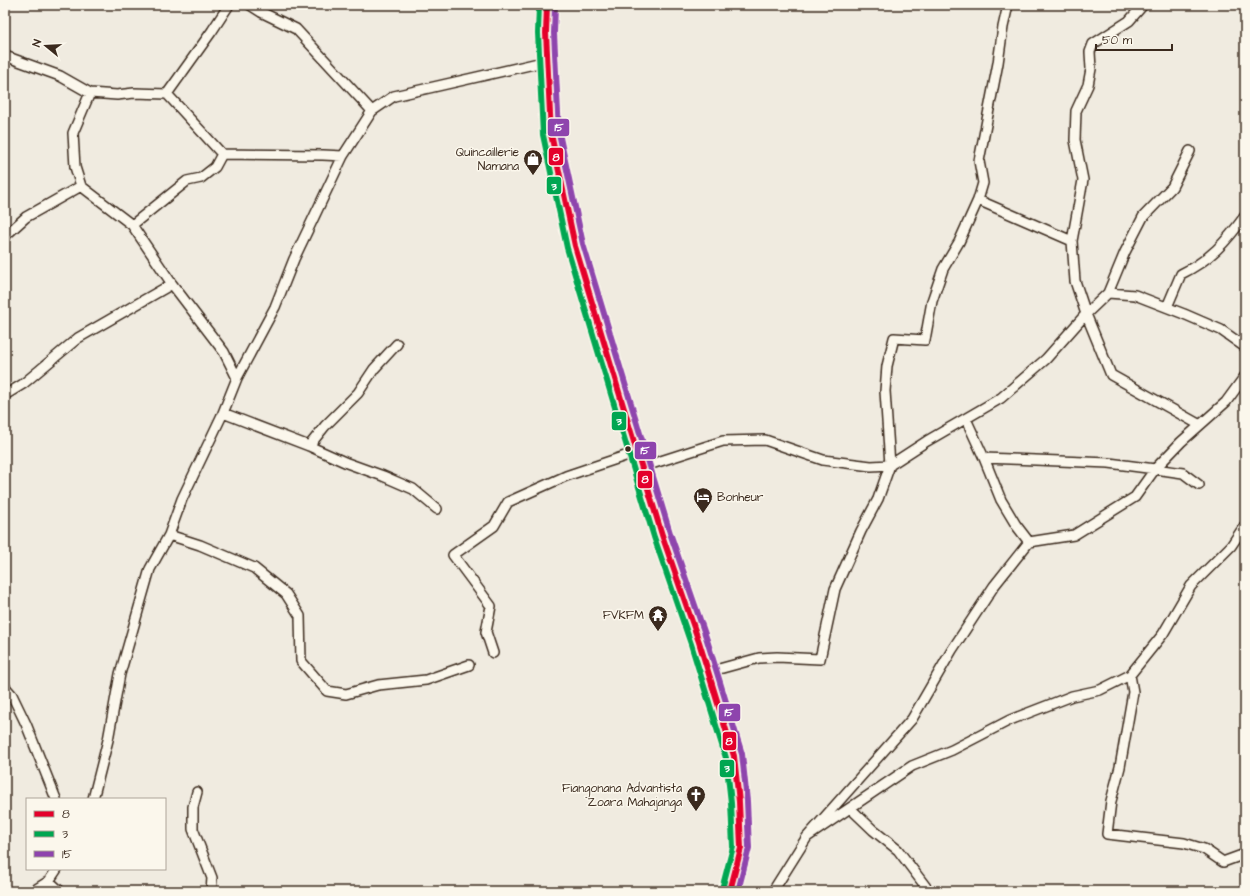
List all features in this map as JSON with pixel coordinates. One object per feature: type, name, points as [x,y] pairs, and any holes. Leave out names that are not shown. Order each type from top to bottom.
[{"type":"main road","points":[[547,5],[546,33],[551,134],[575,246],[662,535],[699,642],[734,756],[740,802],[741,848],[730,891]]},
{"type":"street","points":[[167,94],[212,32],[229,5]]},
{"type":"street","points":[[250,5],[296,29],[372,111]]},
{"type":"street","points":[[708,672],[759,658],[820,658],[835,589],[861,531],[878,499],[890,465],[885,391],[888,366],[894,338],[925,340],[932,301],[943,269],[960,242],[978,200],[983,183],[979,161],[1008,5]]},
{"type":"street","points":[[1143,5],[1129,21],[1093,44],[1090,52],[1088,85],[1076,111],[1075,140],[1083,180],[1072,241],[1075,281],[1086,314],[1111,375],[1200,425]]},
{"type":"street","points":[[5,56],[60,76],[90,93],[117,95],[134,93],[167,94],[222,154],[343,156]]},
{"type":"street","points":[[93,798],[108,740],[120,674],[150,569],[169,535],[182,499],[223,413],[236,378],[275,307],[294,259],[343,156],[372,111],[394,96],[547,61]]},
{"type":"street","points":[[90,93],[73,133],[75,167],[82,186],[132,225],[172,284],[224,352],[236,378]]},
{"type":"street","points":[[642,467],[723,441],[765,440],[824,460],[871,466],[890,465],[927,441],[1001,398],[1046,359],[1086,314],[1108,293],[1125,252],[1143,217],[1172,187],[1190,151]]},
{"type":"street","points":[[132,225],[188,181],[201,178],[216,167],[222,154]]},
{"type":"street","points":[[5,236],[26,217],[82,186]]},
{"type":"street","points":[[978,200],[1072,241]]},
{"type":"street","points":[[1167,307],[1180,274],[1194,268],[1217,251],[1245,216]]},
{"type":"street","points":[[5,395],[23,384],[78,338],[172,284]]},
{"type":"street","points":[[1108,293],[1135,295],[1167,307],[1221,330],[1245,347]]},
{"type":"street","points":[[309,446],[325,426],[358,393],[374,369],[397,344]]},
{"type":"street","points":[[773,891],[807,837],[912,719],[952,650],[994,586],[1029,542],[1074,535],[1135,497],[1156,469],[1181,442],[1226,402],[1245,376]]},
{"type":"street","points":[[223,413],[309,446],[413,489],[437,509]]},
{"type":"street","points":[[966,419],[1001,500],[1029,542]]},
{"type":"street","points":[[493,653],[486,632],[491,606],[453,555],[494,526],[508,502],[566,476],[637,452]]},
{"type":"street","points":[[984,458],[1109,464],[1156,469],[1183,473],[1199,484]]},
{"type":"street","points":[[807,837],[912,766],[952,750],[1010,720],[1072,696],[1100,690],[1130,675],[1163,634],[1191,586],[1231,546],[1245,525]]},
{"type":"street","points":[[169,535],[200,545],[254,568],[286,594],[300,616],[301,661],[327,691],[346,694],[378,685],[426,680],[469,665]]},
{"type":"street","points":[[1130,675],[1133,692],[1120,767],[1111,801],[1107,834],[1184,843],[1204,849],[1223,862],[1245,854]]},
{"type":"street","points":[[5,687],[12,695],[26,724],[56,798]]},
{"type":"street","points":[[198,792],[193,807],[193,829],[212,878],[211,891]]},
{"type":"street","points":[[850,808],[873,830],[898,850],[929,891]]},
{"type":"street","points":[[33,891],[49,881],[56,870]]},
{"type":"street","points":[[49,881],[60,891]]},
{"type":"transit line","name":"3","points":[[539,5],[538,33],[543,135],[567,248],[654,537],[691,644],[726,758],[731,803],[733,847],[722,889]]},
{"type":"transit line","name":"8","points":[[547,5],[546,33],[551,134],[575,246],[662,535],[699,642],[734,756],[739,802],[741,848],[730,891]]},
{"type":"transit line","name":"15","points":[[555,5],[554,33],[559,133],[583,244],[670,533],[707,640],[742,754],[747,801],[749,848],[738,891]]},
{"type":"place","name":"Quincaillerie Namana","points":[[533,176]]},
{"type":"place","name":"Bonheur","points":[[703,514]]},
{"type":"place","name":"FVKFM","points":[[658,632]]},
{"type":"place","name":"Fiangonana Advantista Zoara Mahajanga","points":[[696,812]]}]
